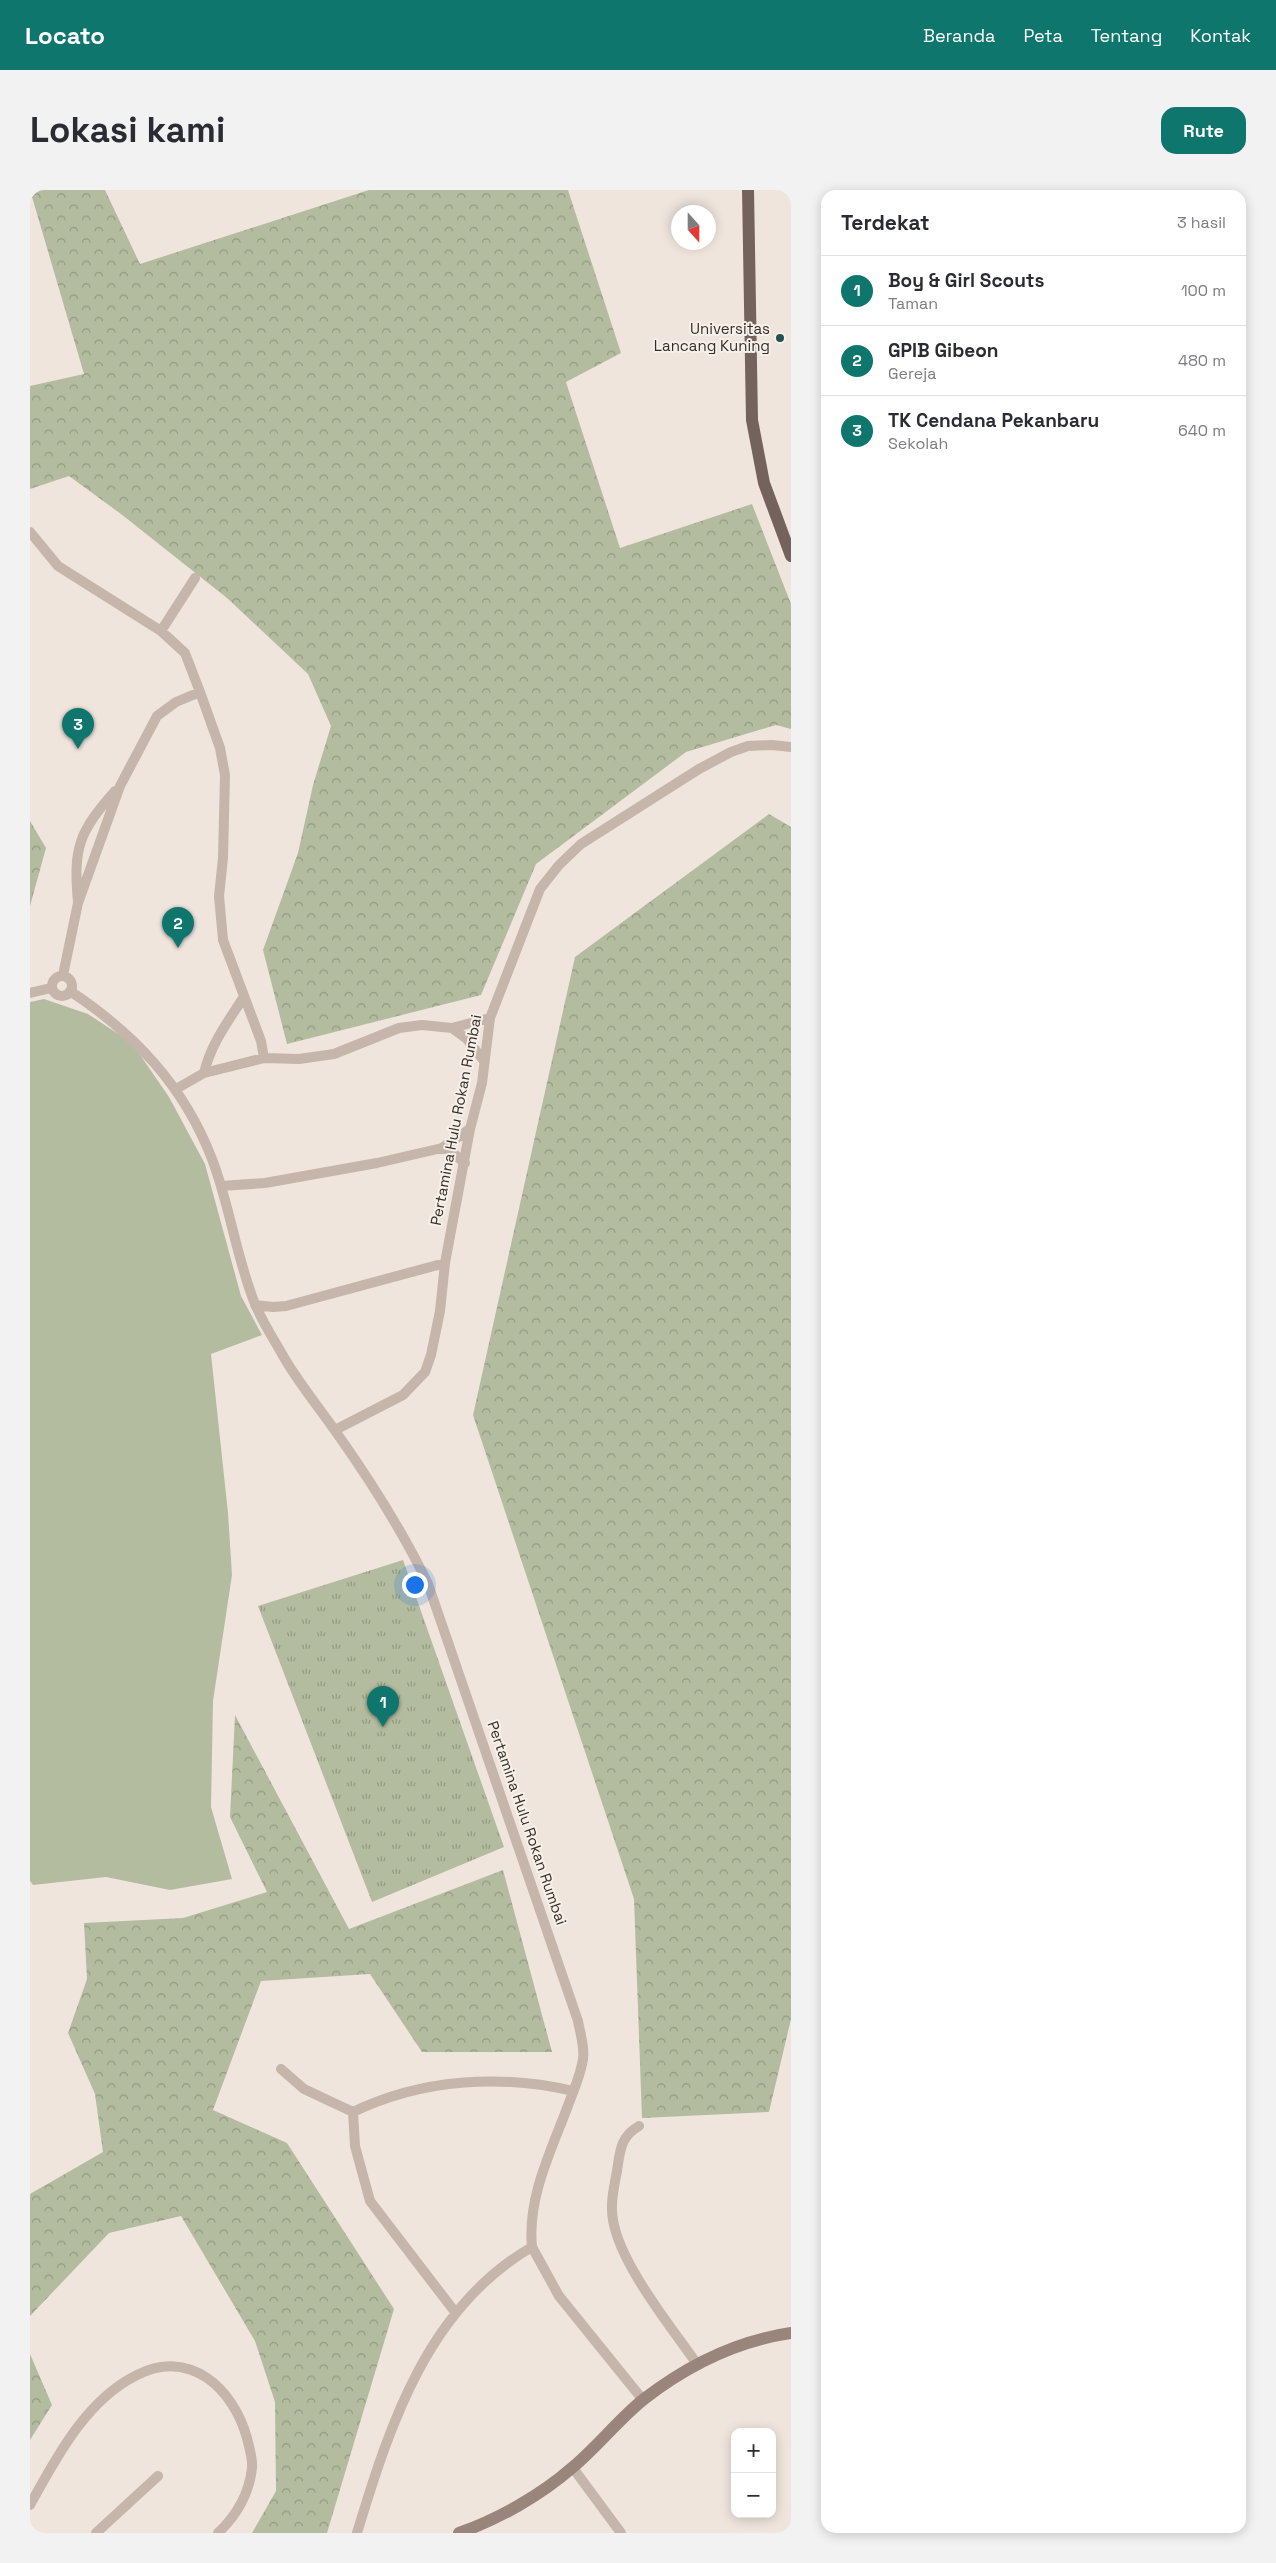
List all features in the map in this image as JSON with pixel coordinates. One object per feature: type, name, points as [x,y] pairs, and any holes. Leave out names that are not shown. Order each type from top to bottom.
[{"type":"main road","points":[[748,190],[752,420],[764,483],[791,556]]},
{"type":"street","points":[[30,532],[58,566],[161,631],[185,653],[220,748],[225,775],[220,896],[223,940],[243,998],[261,1041],[264,1058]]},
{"type":"street","points":[[161,631],[195,578]]},
{"type":"street","points":[[63,975],[78,903],[120,786],[157,716],[176,702],[200,692]]},
{"type":"street","name":"Pertamina Hulu Rokan Rumbai","points":[[335,1430],[403,1395],[425,1372],[435,1340],[445,1263],[470,1129],[478,1100],[490,1018],[540,890],[559,865],[581,844],[699,769],[731,752],[748,746],[772,744],[791,747]]},
{"type":"street","points":[[78,903],[76,876],[82,834],[100,808],[120,786]]},
{"type":"street","points":[[51,988],[54,979],[63,975]]},
{"type":"street","points":[[51,988],[60,996],[70,992],[71,981],[63,975]]},
{"type":"street","points":[[30,994],[51,988]]},
{"type":"street","name":"Pertamina Hulu Rokan Rumbai","points":[[70,992],[110,1020],[138,1045],[176,1088],[197,1125],[220,1186],[255,1305],[283,1356],[398,1525],[428,1584],[578,2021],[583,2060],[541,2179],[532,2213],[532,2247]]},
{"type":"street","points":[[204,1073],[208,1055],[215,1040],[243,998]]},
{"type":"street","points":[[176,1088],[204,1073],[264,1058],[299,1059],[334,1054],[399,1028],[422,1025],[452,1028],[490,1018]]},
{"type":"street","points":[[452,1028],[466,1039],[484,1061]]},
{"type":"street","points":[[220,1186],[265,1183],[333,1172],[442,1148],[470,1129]]},
{"type":"street","points":[[442,1148],[449,1150],[465,1163]]},
{"type":"street","points":[[255,1305],[273,1308],[286,1306],[445,1263]]},
{"type":"street","points":[[281,2068],[304,2089],[353,2112],[397,2093],[473,2081],[549,2085],[573,2091]]},
{"type":"street","points":[[353,2112],[356,2146],[370,2201],[456,2312]]},
{"type":"street","points":[[639,2126],[629,2132],[619,2151],[612,2204],[615,2233],[644,2288],[697,2364]]},
{"type":"street","points":[[357,2533],[381,2455],[411,2382],[437,2335],[478,2288],[532,2247],[559,2296],[643,2400]]},
{"type":"street","points":[[459,2533],[506,2512],[573,2468],[643,2400],[697,2364],[728,2349],[768,2337],[791,2333]]},
{"type":"street","points":[[30,2505],[90,2411],[105,2397],[137,2375],[169,2367],[182,2368],[213,2381],[224,2391],[240,2417],[248,2444],[252,2466],[244,2499],[231,2521],[218,2533]]},
{"type":"street","points":[[573,2468],[621,2533]]},
{"type":"street","points":[[96,2533],[158,2476]]},
{"type":"green space","points":[[30,190],[105,190],[140,264],[369,190],[568,190],[621,353],[566,382],[620,548],[752,504],[791,604],[791,729],[776,725],[686,752],[536,864],[481,995],[287,1044],[263,950],[298,853],[313,785],[331,726],[308,674],[227,598],[121,514],[69,476],[30,489],[30,386],[84,374]]},
{"type":"green space","points":[[769,814],[791,827],[791,2019],[769,2112],[642,2118],[634,1899],[473,1415],[575,957]]},
{"type":"green space","points":[[30,821],[46,848],[30,906]]},
{"type":"green space","points":[[44,999],[88,1014],[132,1043],[169,1097],[205,1164],[241,1296],[262,1335],[211,1354],[228,1513],[232,1575],[213,1701],[211,1807],[232,1879],[170,1890],[106,1877],[33,1885],[30,1881],[30,1002]]},
{"type":"green space","points":[[403,1560],[504,1847],[372,1902],[258,1606]]},
{"type":"green space","points":[[235,1715],[349,1929],[503,1870],[552,2052],[422,2052],[370,1974],[261,1981],[213,2110],[287,2143],[394,2309],[327,2533],[252,2533],[276,2491],[275,2402],[255,2341],[181,2216],[109,2233],[30,2316],[30,2194],[103,2152],[95,2094],[68,2033],[87,1979],[84,1923],[183,1918],[267,1892],[230,1817]]},
{"type":"green space","points":[[30,2354],[52,2405],[30,2440]]},
{"type":"place","name":"Universitas Lancang Kuning","points":[[780,338]]},
{"type":"place","name":"TK Cendana Pekanbaru","points":[[78,749]]},
{"type":"place","name":"GPIB Gibeon","points":[[178,948]]},
{"type":"place","name":"Boy & Girl Scouts","points":[[383,1727]]}]
